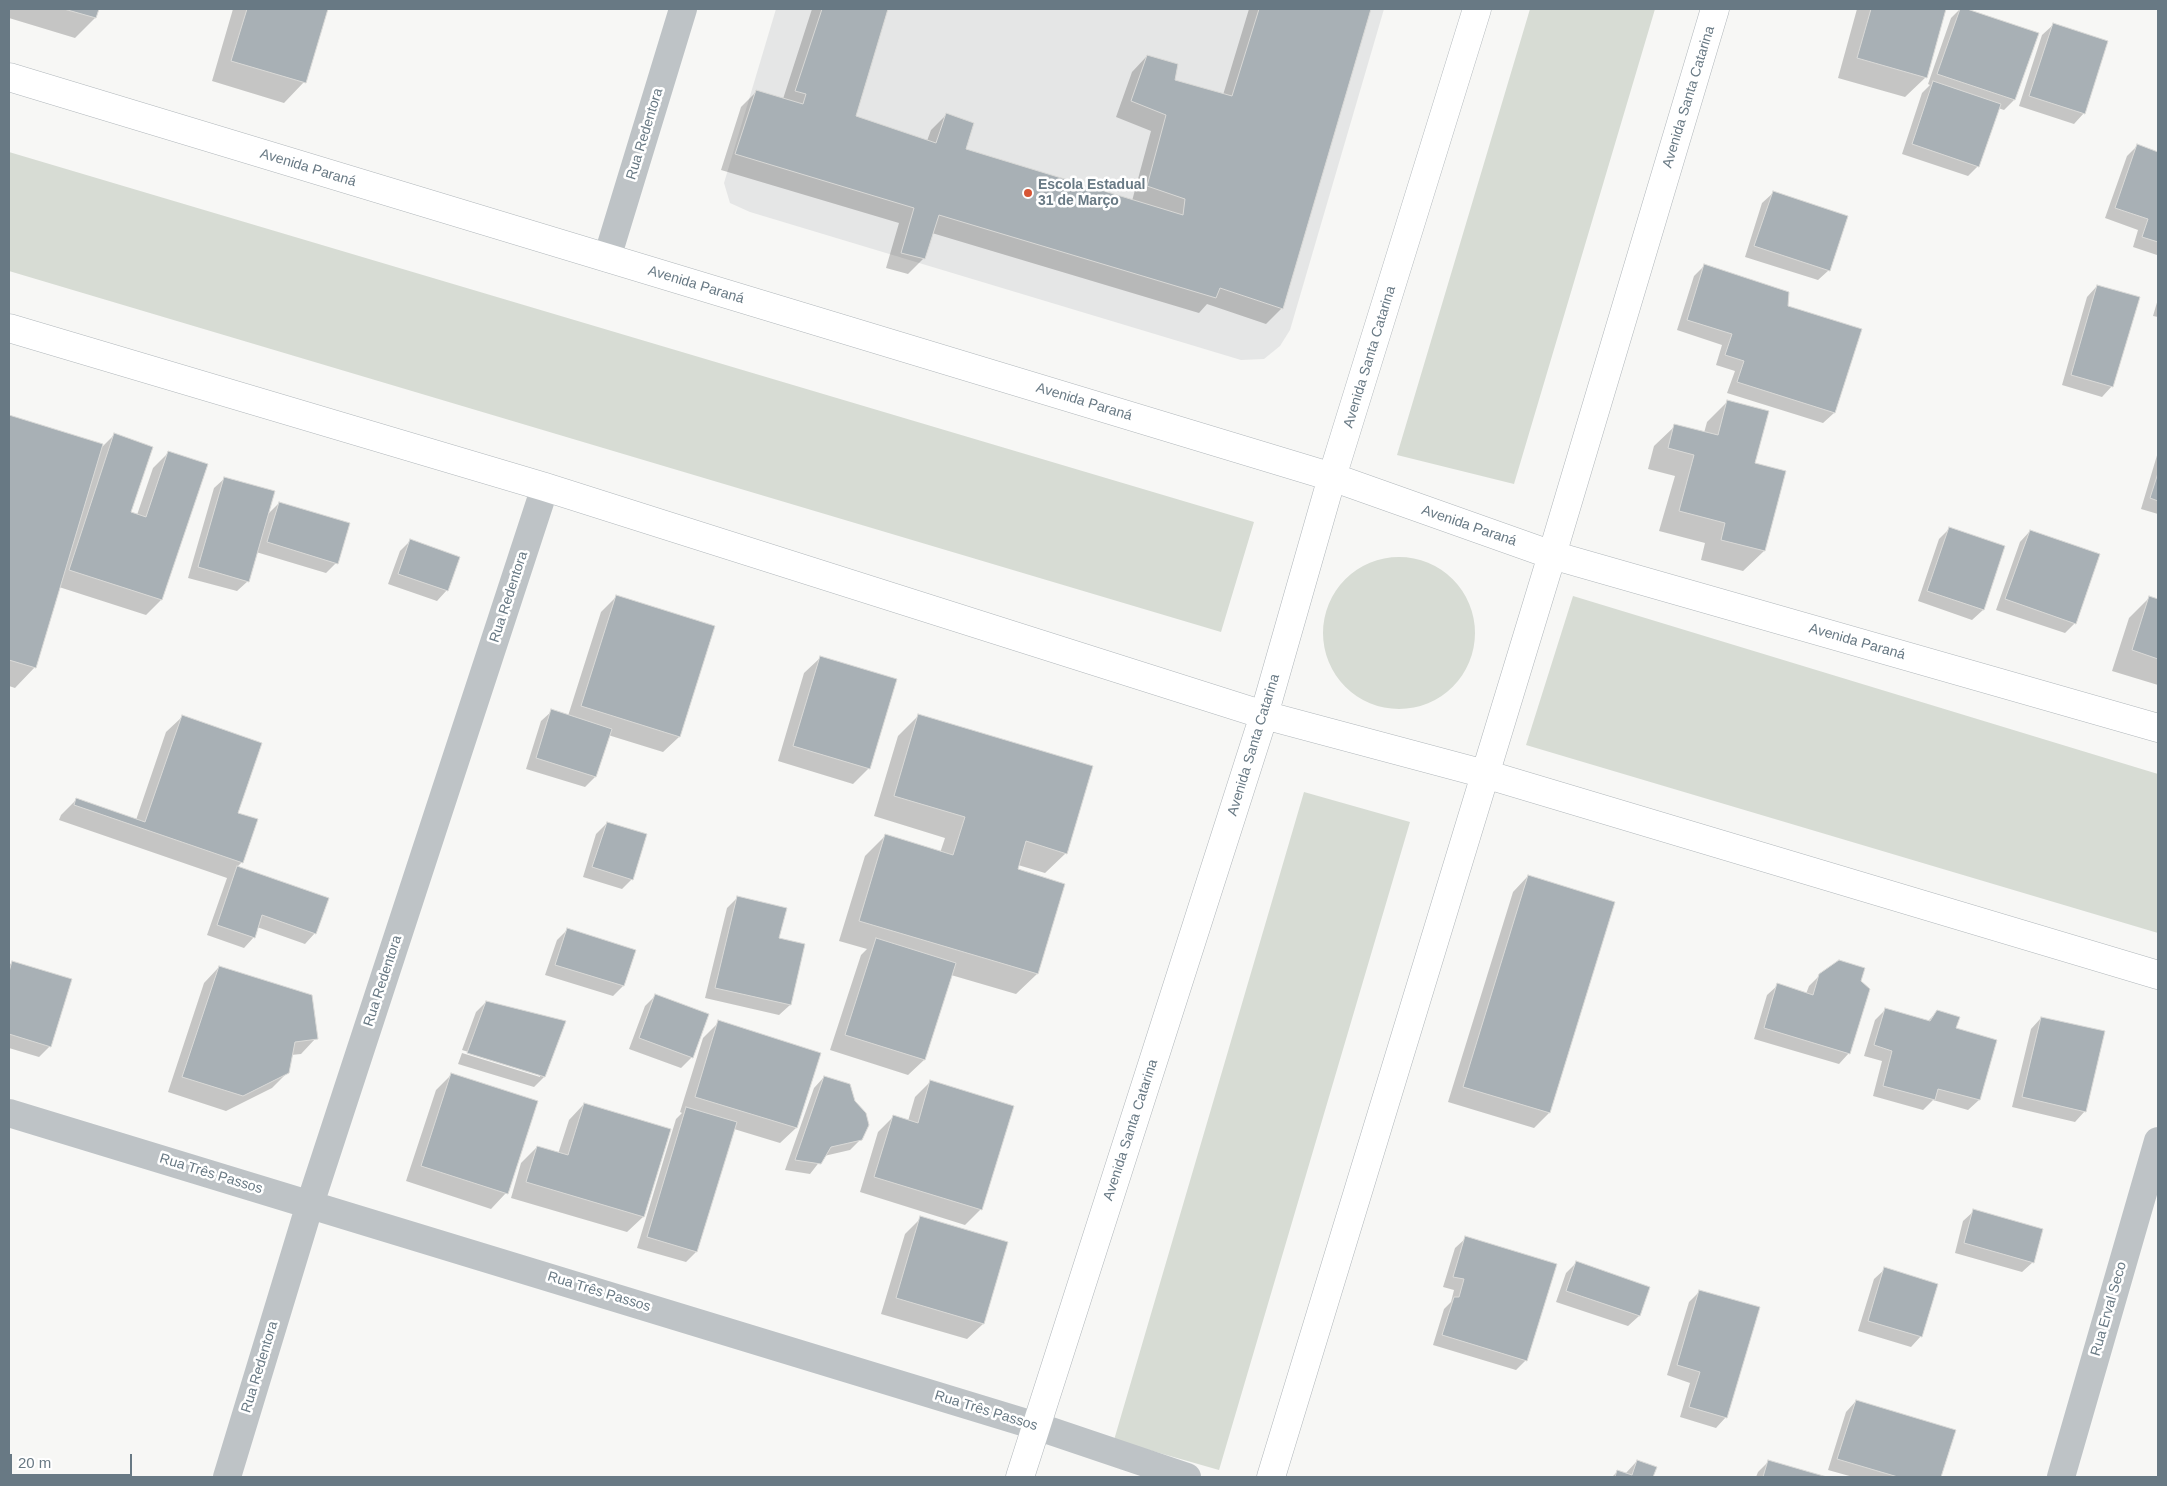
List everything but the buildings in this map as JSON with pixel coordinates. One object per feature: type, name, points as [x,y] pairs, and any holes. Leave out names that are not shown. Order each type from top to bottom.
[{"type":"main road","name":"Avenida Santa Catarina","points":[[1020,1477],[1264,715],[1332,477],[1477,9]]},
{"type":"main road","name":"Avenida Santa Catarina","points":[[1271,1477],[1552,555],[1715,9]]},
{"type":"main road","name":"Avenida Paraná","points":[[9,77],[1332,477],[1552,555],[2158,728]]},
{"type":"main road","points":[[9,328],[545,487],[1264,715],[1485,774],[2158,975]]},
{"type":"street","name":"Rua Redentora","points":[[607,258],[683,9]]},
{"type":"street","name":"Rua Redentora","points":[[227,1477],[310,1204],[545,487]]},
{"type":"street","name":"Rua Três Passos","points":[[9,1113],[1036,1426],[1187,1477]]},
{"type":"street","name":"Rua Erval Seco","points":[[2061,1477],[2158,1142]]},
{"type":"shaded area","name":"Escola Estadual 31 de Março","points":[[776,9],[1384,9],[1290,330],[1280,346],[1264,359],[1241,360],[750,212],[730,203],[724,183]]},
{"type":"shaded area","points":[[1530,9],[1655,9],[1514,484],[1397,455]]},
{"type":"shaded area","points":[[9,152],[1254,522],[1221,632],[9,271]]},
{"type":"shaded area","points":[[1399,557],[1428,563],[1441,570],[1452,580],[1462,591],[1469,604],[1475,633],[1469,662],[1462,675],[1452,686],[1441,696],[1428,703],[1399,709],[1370,703],[1357,696],[1346,686],[1336,675],[1329,662],[1323,633],[1329,604],[1336,591],[1346,580],[1357,570],[1370,563]]},
{"type":"shaded area","points":[[1573,596],[2158,774],[2158,933],[1526,745]]},
{"type":"shaded area","points":[[1304,792],[1410,822],[1219,1470],[1114,1440]]},
{"type":"place","name":"Escola Estadual 31 de Março","points":[[1028,193]]}]
